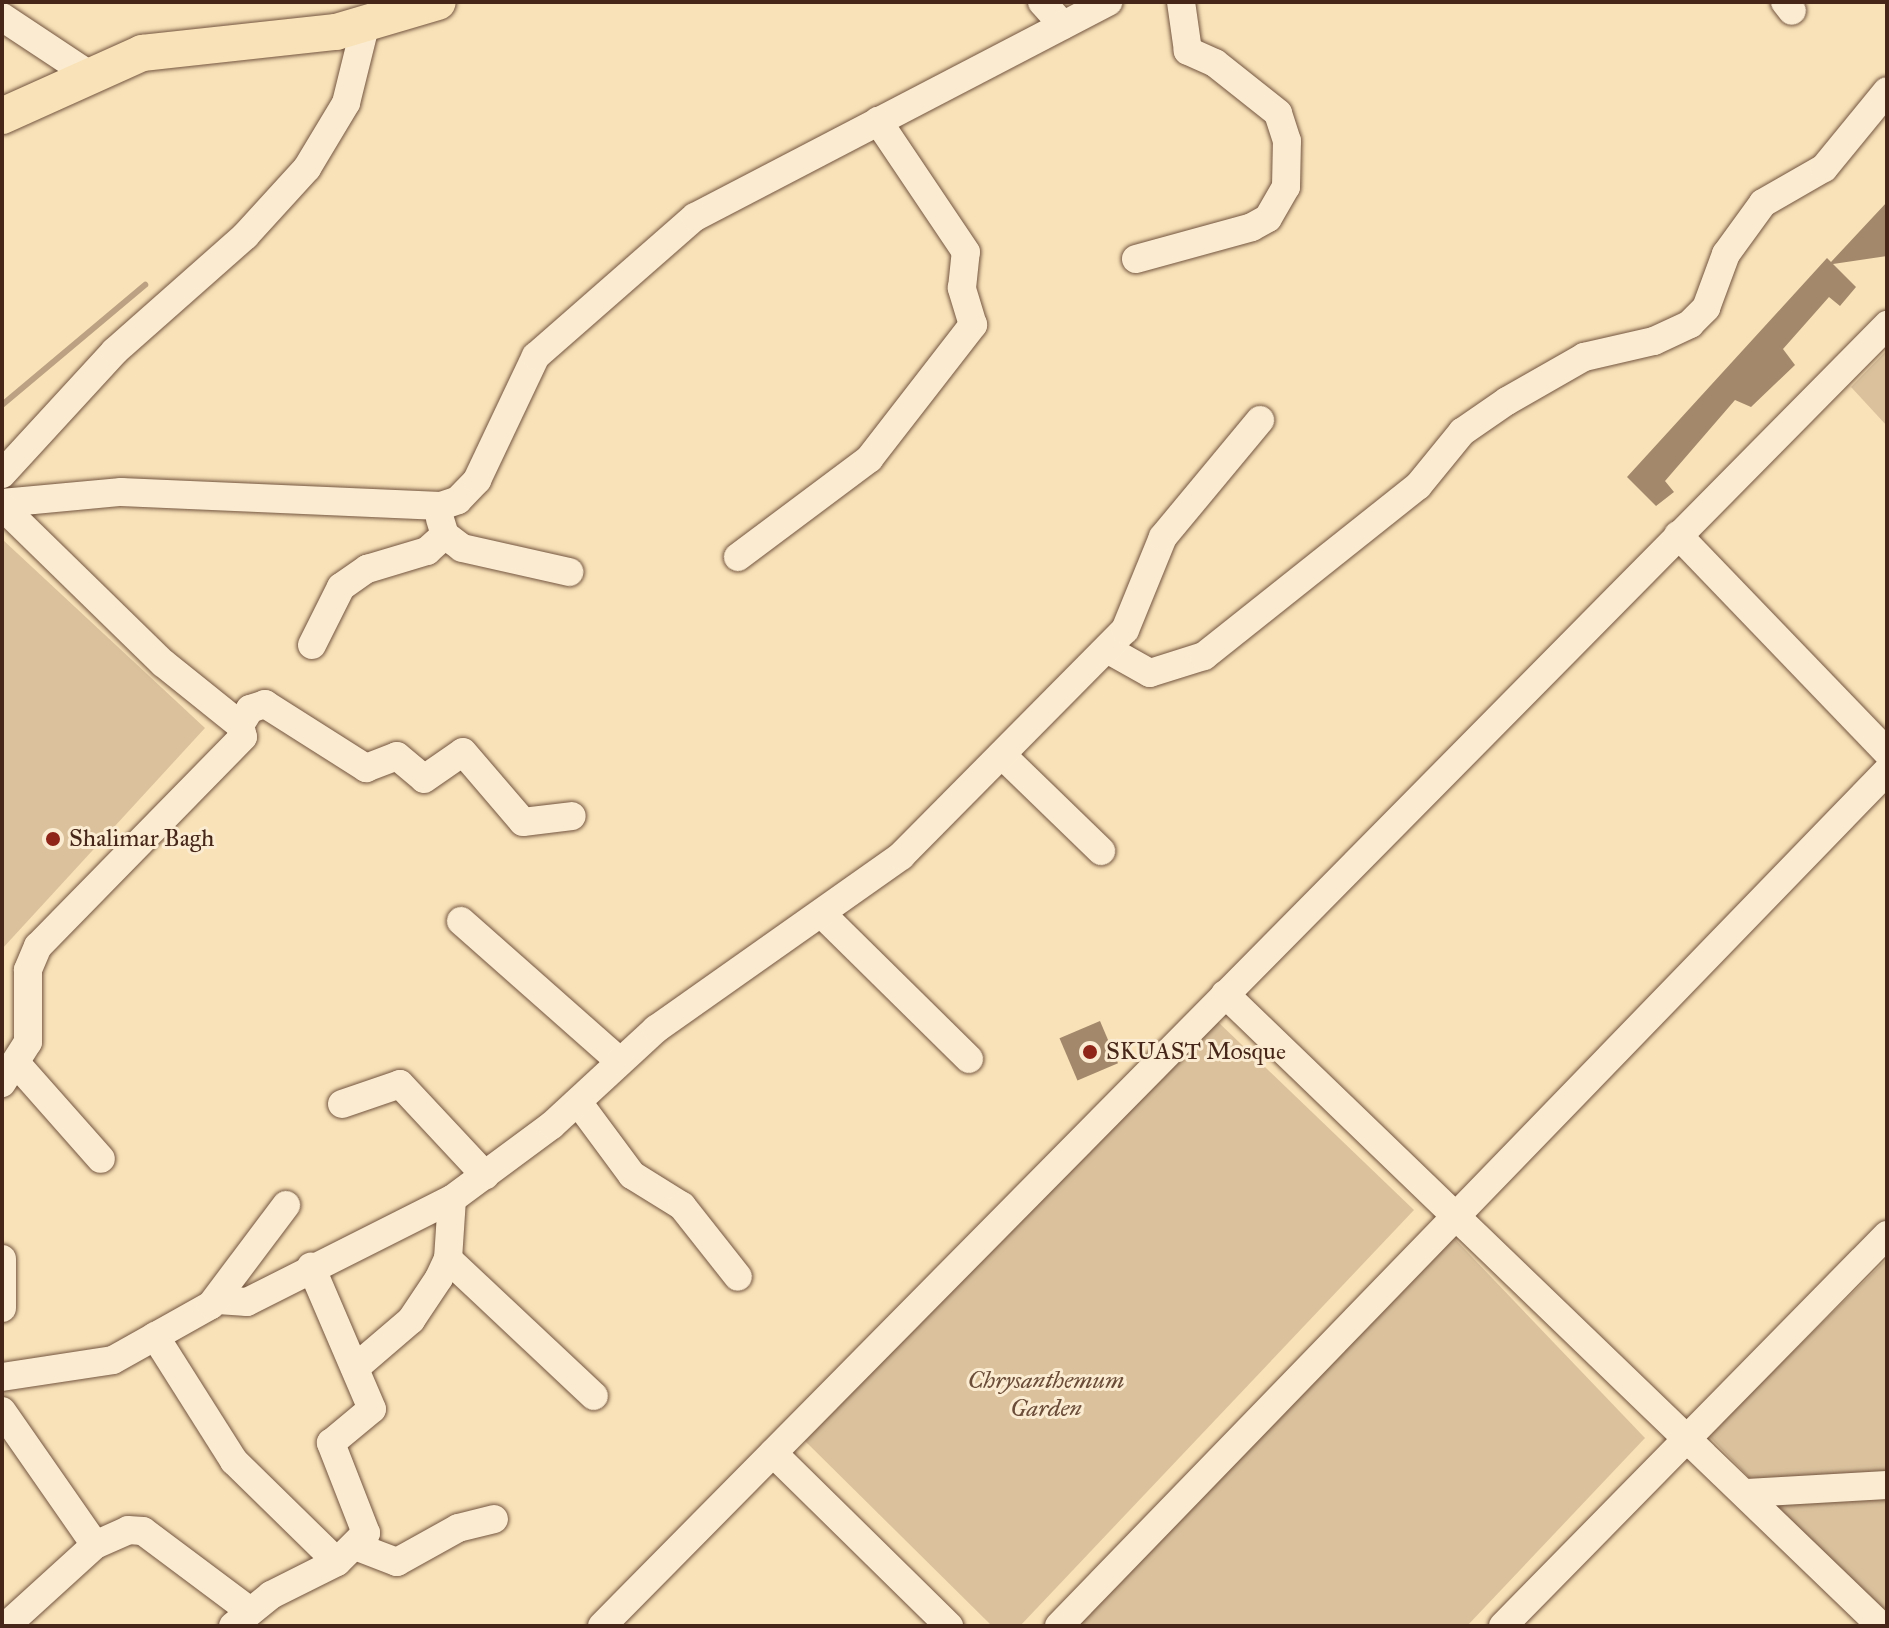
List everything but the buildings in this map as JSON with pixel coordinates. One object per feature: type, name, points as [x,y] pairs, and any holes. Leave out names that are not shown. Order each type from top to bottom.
[{"type":"main road","points":[[2,116],[88,74],[142,53],[365,26],[438,2]]},
{"type":"street","points":[[1042,2],[1063,25]]},
{"type":"street","points":[[2,504],[162,492],[441,506],[458,500],[477,480],[514,392],[554,338],[695,217],[1108,2]]},
{"type":"street","points":[[1136,259],[1252,227],[1268,218],[1286,187],[1287,141],[1278,113],[1221,67],[1188,51],[1181,2]]},
{"type":"street","points":[[2,17],[88,74]]},
{"type":"street","points":[[2,474],[115,351],[245,236],[307,168],[346,103],[365,26]]},
{"type":"street","points":[[1107,649],[1150,673],[1204,656],[1418,486],[1462,432],[1559,369],[1598,352],[1654,341],[1690,324],[1706,308],[1726,254],[1763,203],[1824,168],[1887,91]]},
{"type":"street","points":[[738,557],[869,459],[973,325],[962,288],[966,252],[878,121]]},
{"type":"street","points":[[602,1626],[1887,325]]},
{"type":"street","points":[[2,1377],[113,1360],[218,1300],[247,1302],[311,1267],[452,1199],[485,1175],[578,1102],[619,1061],[901,856],[1107,649],[1138,609],[1163,537],[1260,420]]},
{"type":"street","points":[[2,504],[163,663],[240,725],[243,737],[38,946],[28,970],[30,1036],[9,1073],[101,1159]]},
{"type":"street","points":[[441,506],[445,535]]},
{"type":"street","points":[[445,535],[508,563],[569,572]]},
{"type":"street","points":[[312,645],[341,587],[367,569],[427,551],[445,535]]},
{"type":"street","points":[[1678,535],[1887,752]]},
{"type":"street","points":[[240,725],[250,709],[265,704],[366,768],[395,756],[424,779],[463,752],[523,822],[572,816]]},
{"type":"street","points":[[1002,755],[1101,851]]},
{"type":"street","points":[[1059,1626],[1887,771]]},
{"type":"street","points":[[823,915],[969,1059]]},
{"type":"street","points":[[461,921],[619,1061]]},
{"type":"street","points":[[1225,994],[1684,1440],[1747,1493],[1881,1626]]},
{"type":"street","points":[[342,1104],[400,1084],[485,1175]]},
{"type":"street","points":[[578,1102],[632,1175],[682,1206],[738,1277]]},
{"type":"street","points":[[355,1368],[411,1320],[448,1259],[452,1199]]},
{"type":"street","points":[[218,1300],[231,1272],[286,1205]]},
{"type":"street","points":[[1503,1626],[1887,1235]]},
{"type":"street","points":[[2,1259],[2,1308]]},
{"type":"street","points":[[448,1259],[594,1396]]},
{"type":"street","points":[[25,1620],[95,1545],[128,1530],[143,1531],[242,1618],[346,1554],[366,1527],[331,1447],[372,1409],[311,1267]]},
{"type":"street","points":[[155,1336],[234,1461],[346,1554],[397,1562],[458,1528],[494,1519]]},
{"type":"street","points":[[2,1411],[95,1545]]},
{"type":"street","points":[[773,1453],[949,1626]]},
{"type":"street","points":[[1747,1493],[1887,1485]]},
{"type":"green space","points":[[1887,350],[1887,426],[1851,387]]},
{"type":"green space","name":"Shalimar Bagh","points":[[2,539],[205,728],[2,949]]},
{"type":"green space","name":"Chrysanthemum Garden","points":[[1216,1020],[1414,1210],[1020,1626],[992,1626],[805,1441]]},
{"type":"green space","points":[[1451,1235],[1645,1438],[1467,1626],[1069,1626]]},
{"type":"green space","points":[[1887,1259],[1887,1620],[1708,1435]]},
{"type":"waterway","points":[[2,405],[145,285]]},
{"type":"place","name":"Shalimar Bagh","points":[[53,839]]},
{"type":"place","name":"SKUAST Mosque","points":[[1090,1052]]}]
